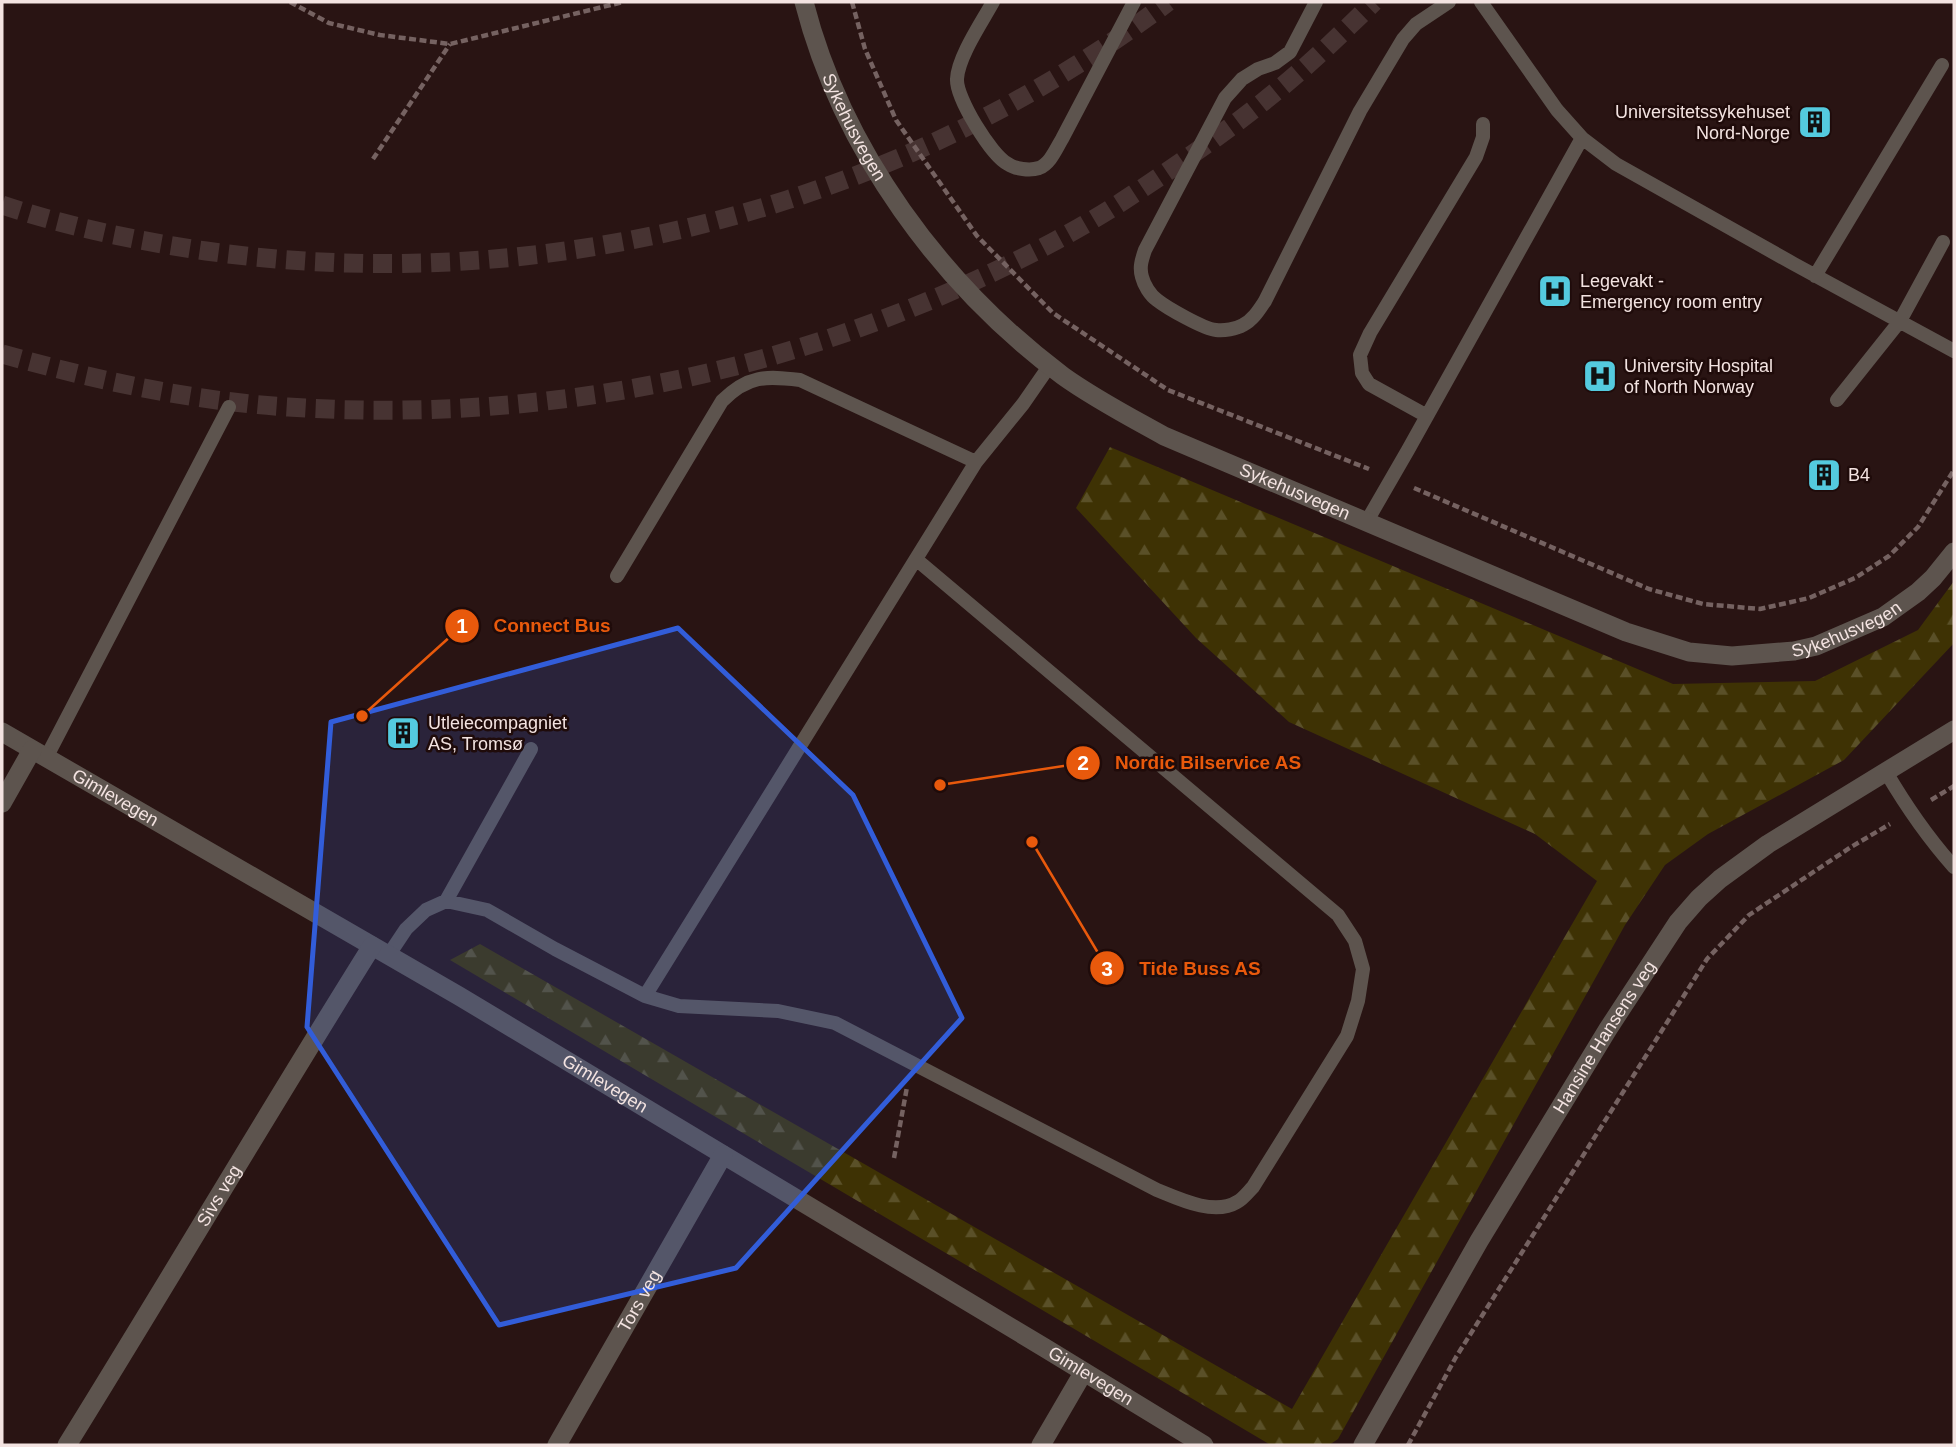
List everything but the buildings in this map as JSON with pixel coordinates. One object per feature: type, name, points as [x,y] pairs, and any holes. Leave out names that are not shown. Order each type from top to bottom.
[{"type":"street","name":"Sykehusvegen","points":[[804,2],[813,36],[839,102],[858,139],[912,224],[960,282],[1010,333],[1050,365],[1109,406],[1164,436],[1626,632],[1689,652],[1732,656],[1794,651],[1816,646],[1882,617],[1918,592],[1954,552]]},
{"type":"street","name":"Hansine Hansens veg","points":[[1363,1445],[1486,1230],[1608,1029],[1678,922],[1720,879],[1768,844],[1954,730]]},
{"type":"street","name":"Gimlevegen","points":[[2,732],[471,1003],[1204,1445]]},
{"type":"street","points":[[2,803],[39,754]]},
{"type":"street","name":"Sivs veg","points":[[67,1445],[175,1271],[274,1103],[380,951]]},
{"type":"street","name":"Tors veg","points":[[557,1445],[723,1155]]},
{"type":"street","points":[[1041,1445],[1083,1373]]},
{"type":"lane","points":[[993,2],[960,64],[956,81],[961,99],[996,155],[1006,164],[1028,169],[1039,168],[1049,161],[1134,2]]},
{"type":"lane","points":[[1316,2],[1290,52],[1275,63],[1242,79],[1225,98],[1145,250],[1140,265],[1142,278],[1148,289],[1156,299],[1206,328],[1218,331],[1229,329],[1242,326],[1253,318],[1265,301],[1360,111],[1403,39],[1416,24],[1448,2]]},
{"type":"lane","points":[[1481,2],[1557,110],[1582,138],[1616,164],[1954,351]]},
{"type":"lane","points":[[1815,276],[1942,65]]},
{"type":"lane","points":[[1427,416],[1369,384],[1362,373],[1360,355],[1370,333],[1476,157],[1483,137],[1483,124]]},
{"type":"lane","points":[[1367,521],[1582,138]]},
{"type":"lane","points":[[1837,400],[1900,321],[1944,242]]},
{"type":"lane","points":[[645,996],[976,462],[1023,404],[1050,365]]},
{"type":"lane","points":[[617,576],[722,401],[734,389],[750,381],[771,377],[800,380],[976,462]]},
{"type":"lane","points":[[39,754],[229,407]]},
{"type":"lane","points":[[446,901],[487,910],[645,996],[679,1006],[778,1011],[835,1023],[1157,1191],[1191,1204],[1214,1208],[1236,1203],[1253,1187],[1348,1036],[1358,1001],[1363,969],[1355,941],[1338,915],[917,560]]},
{"type":"lane","points":[[380,951],[426,910],[446,901],[531,749]]},
{"type":"lane","points":[[1886,772],[1910,813],[1954,867]]},
{"type":"path","points":[[290,2],[329,23],[380,35],[450,44],[623,2]]},
{"type":"path","points":[[852,2],[865,49],[896,120],[977,236],[1053,313],[1168,390],[1369,470]]},
{"type":"path","points":[[373,159],[450,44]]},
{"type":"path","points":[[1413,488],[1649,589],[1703,604],[1760,609],[1809,598],[1855,578],[1889,556],[1918,527],[1954,470]]},
{"type":"path","points":[[1408,1445],[1456,1356],[1707,959],[1749,915],[1851,847],[1954,786]]},
{"type":"path","points":[[894,1158],[911,1063]]},
{"type":"highlighted area","points":[[678,628],[853,795],[962,1018],[736,1268],[499,1325],[307,1027],[331,722]]},
{"type":"green space","points":[[1110,447],[1673,684],[1815,681],[1918,630],[1954,581],[1954,643],[1844,760],[1708,834],[1665,865],[1625,925],[1338,1439],[1329,1445],[1269,1444],[450,960],[480,944],[1292,1409],[1597,881],[1535,834],[1289,722],[1196,638],[1076,508]]},
{"type":"tunnel","points":[[2,205],[78,227],[155,243],[206,251],[334,263],[461,261],[588,248],[712,222],[833,184],[951,135],[1062,74],[1168,2]]},
{"type":"tunnel","points":[[2,354],[108,381],[215,400],[288,407],[379,410],[468,408],[557,400],[645,386],[732,367],[817,342],[902,312],[985,276],[1077,229],[1151,183],[1237,122],[1308,65],[1374,2]]},
{"type":"place","name":"Universitetssykehuset Nord-Norge","points":[[1815,122]]},
{"type":"place","name":"Legevakt - Emergency room entry","points":[[1555,291]]},
{"type":"place","name":"University Hospital of North Norway","points":[[1600,376]]},
{"type":"place","name":"B4","points":[[1824,475]]},
{"type":"place","name":"Connect Bus","points":[[362,716]]},
{"type":"place","name":"Utleiecompagniet AS, Tromsø","points":[[403,733]]},
{"type":"place","name":"Nordic Bilservice AS","points":[[940,785]]},
{"type":"place","name":"Tide Buss AS","points":[[1032,842]]}]
